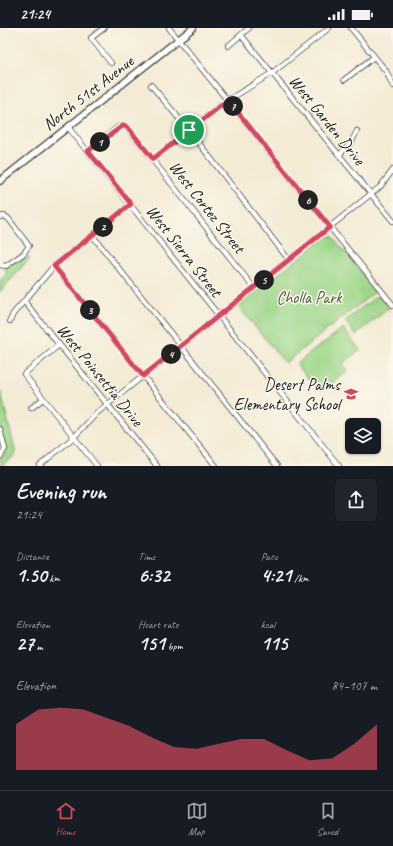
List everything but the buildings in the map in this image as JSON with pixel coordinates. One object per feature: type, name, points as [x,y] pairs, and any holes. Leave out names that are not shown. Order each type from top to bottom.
[{"type":"main road","name":"North 51st Avenue","points":[[0,181],[193,28]]},
{"type":"street","points":[[104,28],[91,38],[111,63]]},
{"type":"street","points":[[169,28],[393,305]]},
{"type":"street","points":[[228,46],[249,28]]},
{"type":"street","points":[[153,159],[228,100],[272,73],[329,28]]},
{"type":"street","points":[[351,28],[386,72],[393,86]]},
{"type":"street","name":"West Garden Drive","points":[[241,35],[393,221]]},
{"type":"street","points":[[344,80],[374,56]]},
{"type":"street","points":[[151,85],[189,130],[289,260]]},
{"type":"street","name":"West Cortez Street","points":[[88,151],[124,125],[130,130],[254,288]]},
{"type":"street","name":"West Sierra Street","points":[[68,127],[339,466]]},
{"type":"street","points":[[339,155],[351,143],[357,131]]},
{"type":"street","points":[[39,466],[143,376],[372,194],[380,187],[393,170]]},
{"type":"street","points":[[10,321],[13,314],[54,266],[131,204]]},
{"type":"street","points":[[2,216],[8,218],[29,246],[28,250],[13,262],[2,266]]},
{"type":"street","points":[[92,235],[277,466]]},
{"type":"street","points":[[54,266],[216,466]]},
{"type":"street","name":"West Poinsettia Drive","points":[[24,301],[157,466]]},
{"type":"street","points":[[59,345],[24,374],[97,466]]},
{"type":"street","points":[[31,408],[43,399]]},
{"type":"street","points":[[0,430],[4,452],[0,457]]},
{"type":"green space","name":"Cholla Park","points":[[327,235],[332,236],[376,291],[285,363],[238,306]]},
{"type":"green space","points":[[23,254],[30,258],[0,292],[0,280],[6,275],[6,266]]},
{"type":"green space","points":[[378,295],[389,308],[356,335],[345,321]]},
{"type":"green space","points":[[343,328],[360,350],[342,364],[348,371],[325,389],[318,389],[296,364]]},
{"type":"green space","points":[[0,389],[16,454],[1,466],[0,457],[4,452],[0,429]]},
{"type":"place","name":"Desert Palms Elementary School","points":[[351,394]]},
{"type":"route","points":[[228,100],[330,227],[143,376],[54,266],[131,204],[88,151],[118,127],[124,125],[130,130],[153,159],[189,130],[228,100]]}]
